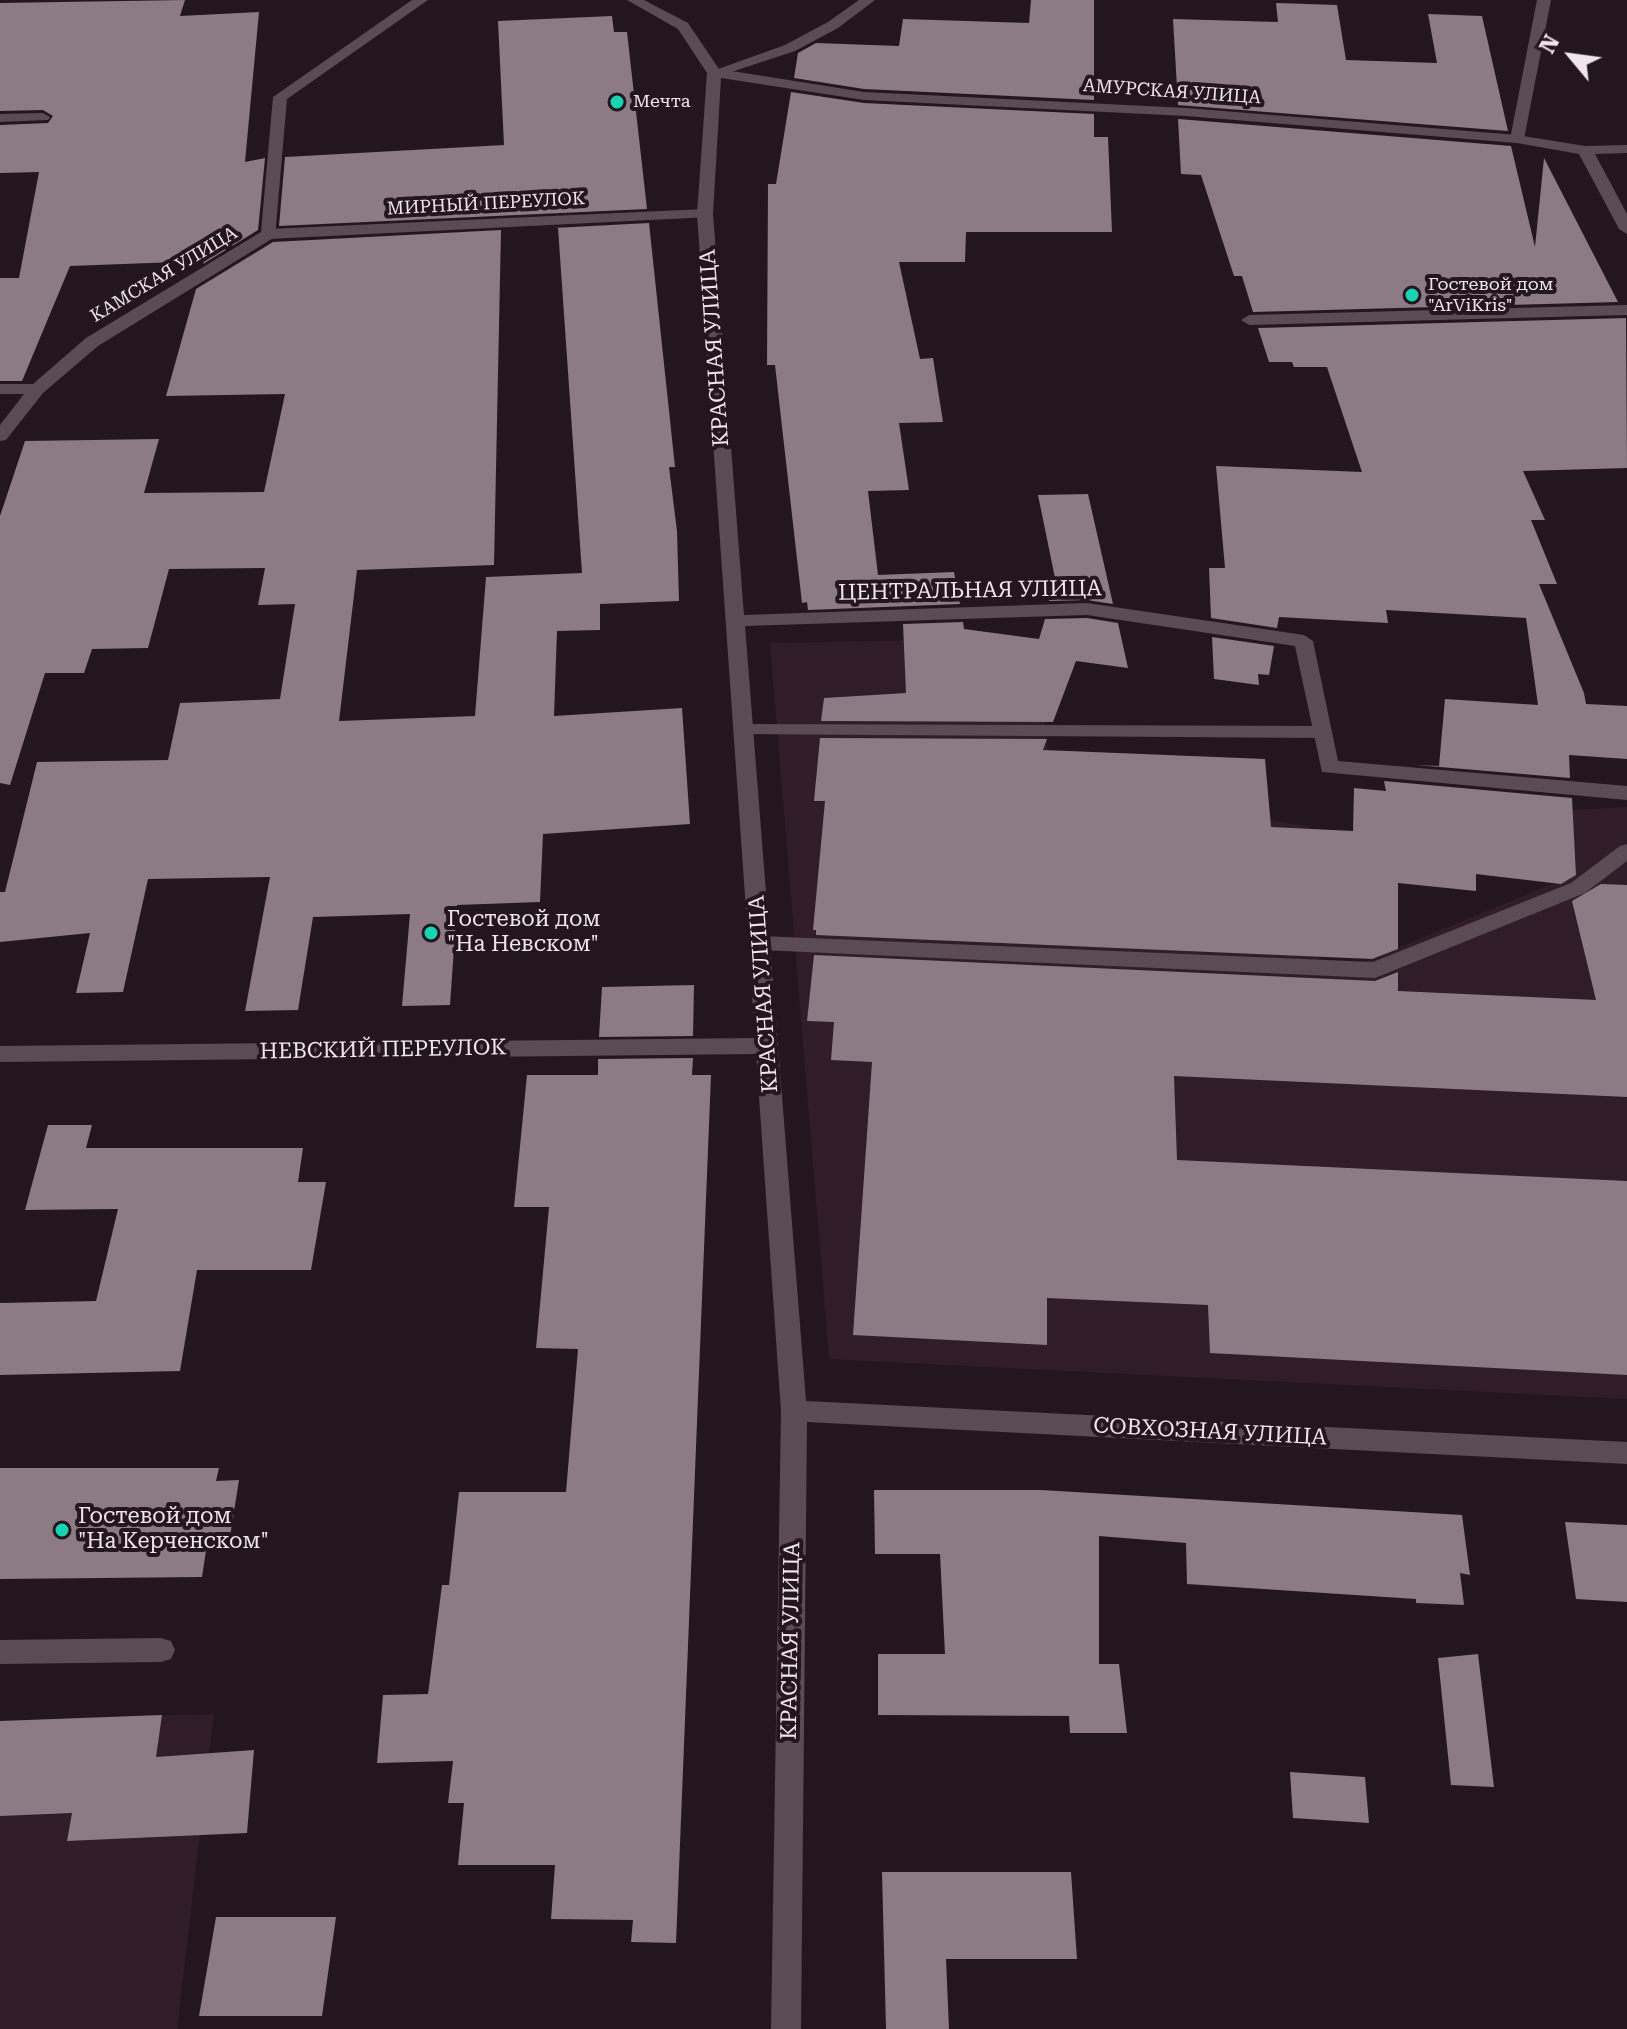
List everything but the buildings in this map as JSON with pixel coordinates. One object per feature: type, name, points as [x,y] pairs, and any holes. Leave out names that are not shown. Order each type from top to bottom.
[{"type":"street","name":"КАМСКАЯ УЛИЦА","points":[[0,436],[37,389],[92,342],[269,234],[280,97],[421,0]]},
{"type":"street","points":[[634,0],[683,26],[692,35],[714,73],[790,48],[833,25],[868,0]]},
{"type":"street","points":[[1517,139],[1544,0]]},
{"type":"street","name":"АМУРСКАЯ УЛИЦА","points":[[714,73],[824,91],[920,100],[1150,109],[1517,139],[1585,150],[1627,149]]},
{"type":"street","name":"КРАСНАЯ УЛИЦА","points":[[714,73],[705,214],[794,1411],[786,2029]]},
{"type":"street","points":[[0,118],[43,117]]},
{"type":"street","points":[[1585,150],[1627,229]]},
{"type":"street","name":"МИРНЫЙ ПЕРЕУЛОК","points":[[269,234],[705,214]]},
{"type":"street","points":[[1249,320],[1627,310]]},
{"type":"street","points":[[0,389],[37,389]]},
{"type":"street","name":"ЦЕНТРАЛЬНАЯ УЛИЦА","points":[[736,621],[1087,609],[1304,641],[1329,767],[1627,793]]},
{"type":"street","points":[[744,730],[1322,732]]},
{"type":"street","points":[[761,943],[1375,970],[1578,888],[1627,851]]},
{"type":"street","name":"НЕВСКИЙ ПЕРЕУЛОК","points":[[0,1054],[767,1046]]},
{"type":"street","name":"СОВХОЗНАЯ УЛИЦА","points":[[794,1411],[1627,1453]]},
{"type":"street","points":[[0,1652],[161,1650]]},
{"type":"shaded area","points":[[1033,638],[1048,750],[1265,759],[1270,820],[1309,827],[1320,962],[1357,965],[1576,874],[1572,810],[1627,807],[1627,1399],[829,1359],[770,643]]},
{"type":"shaded area","points":[[214,1714],[177,2029],[0,2029],[0,1721]]},
{"type":"place","name":"Мечта","points":[[617,102]]},
{"type":"place","name":"Гостевой дом \"ArViKris\"","points":[[1412,295]]},
{"type":"place","name":"Гостевой дом \"На Невском\"","points":[[431,933]]},
{"type":"place","name":"Гостевой дом \"На Керченском\"","points":[[62,1530]]}]
